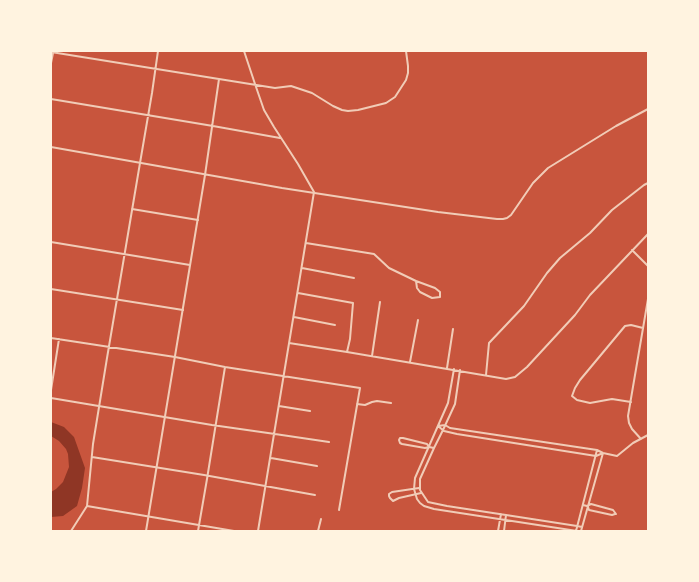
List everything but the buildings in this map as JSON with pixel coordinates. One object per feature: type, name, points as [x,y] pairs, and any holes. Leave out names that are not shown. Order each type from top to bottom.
[{"type":"street","points":[[71,531],[87,506],[93,444],[158,51]]},
{"type":"street","points":[[244,51],[264,110],[314,192],[258,531]]},
{"type":"street","points":[[51,63],[52,52],[275,88],[291,86],[312,93],[333,106],[348,111],[358,110],[386,102],[395,97],[406,80],[408,73],[406,51]]},
{"type":"street","points":[[146,531],[196,236],[219,79]]},
{"type":"street","points":[[51,99],[281,138]]},
{"type":"street","points":[[51,147],[282,188],[438,212],[497,219],[507,218],[511,215],[533,183],[548,168],[616,126],[648,109]]},
{"type":"street","points":[[486,375],[489,343],[524,306],[547,273],[560,258],[590,233],[612,210],[648,183]]},
{"type":"street","points":[[132,209],[198,220]]},
{"type":"street","points":[[290,343],[486,375],[506,378],[515,377],[527,367],[575,315],[590,295],[648,234]]},
{"type":"street","points":[[51,242],[190,265]]},
{"type":"street","points":[[306,243],[374,254],[389,268],[416,282],[435,288],[440,292],[440,297],[432,298],[420,292],[417,288],[416,282]]},
{"type":"street","points":[[632,250],[648,266]]},
{"type":"street","points":[[302,268],[354,278]]},
{"type":"street","points":[[51,289],[183,310]]},
{"type":"street","points":[[298,293],[353,303],[350,340],[346,352]]},
{"type":"street","points":[[641,438],[632,429],[628,416],[648,299]]},
{"type":"street","points":[[372,356],[380,302]]},
{"type":"street","points":[[294,318],[335,325]]},
{"type":"street","points":[[410,362],[418,320]]},
{"type":"street","points":[[631,402],[612,399],[590,403],[577,400],[572,396],[580,380],[625,326],[643,328]]},
{"type":"street","points":[[447,368],[453,329]]},
{"type":"street","points":[[51,338],[360,388],[339,510]]},
{"type":"street","points":[[51,390],[59,339]]},
{"type":"street","points":[[198,531],[225,366]]},
{"type":"street","points":[[454,370],[448,404],[416,478],[414,489],[417,499],[424,506],[434,509],[576,531],[597,450]]},
{"type":"street","points":[[460,370],[455,404],[420,478],[421,493],[428,502],[582,527]]},
{"type":"street","points":[[51,398],[100,407],[329,442]]},
{"type":"street","points":[[357,404],[364,405],[377,401],[391,403]]},
{"type":"street","points":[[279,406],[310,411]]},
{"type":"street","points":[[438,426],[446,425],[450,428],[597,450],[602,453],[617,456],[632,443],[648,435]]},
{"type":"street","points":[[438,426],[443,430],[457,434],[596,456],[602,453]]},
{"type":"street","points":[[429,447],[427,444],[403,438],[400,438],[399,440],[402,444],[434,448]]},
{"type":"street","points":[[581,531],[602,453]]},
{"type":"street","points":[[92,457],[315,495]]},
{"type":"street","points":[[270,458],[317,466]]},
{"type":"street","points":[[420,488],[392,492],[389,496],[393,501],[399,498],[421,493]]},
{"type":"street","points":[[583,505],[587,506],[591,504],[613,510],[616,514],[612,515],[589,510],[587,506]]},
{"type":"street","points":[[87,506],[234,531]]},
{"type":"street","points":[[498,531],[501,514]]},
{"type":"street","points":[[504,531],[506,515]]},
{"type":"street","points":[[318,531],[321,519]]},
{"type":"shaded area","points":[[51,422],[64,427],[74,437],[85,468],[77,506],[63,516],[51,517],[51,492],[63,482],[69,467],[66,449],[59,441],[51,436]]}]
